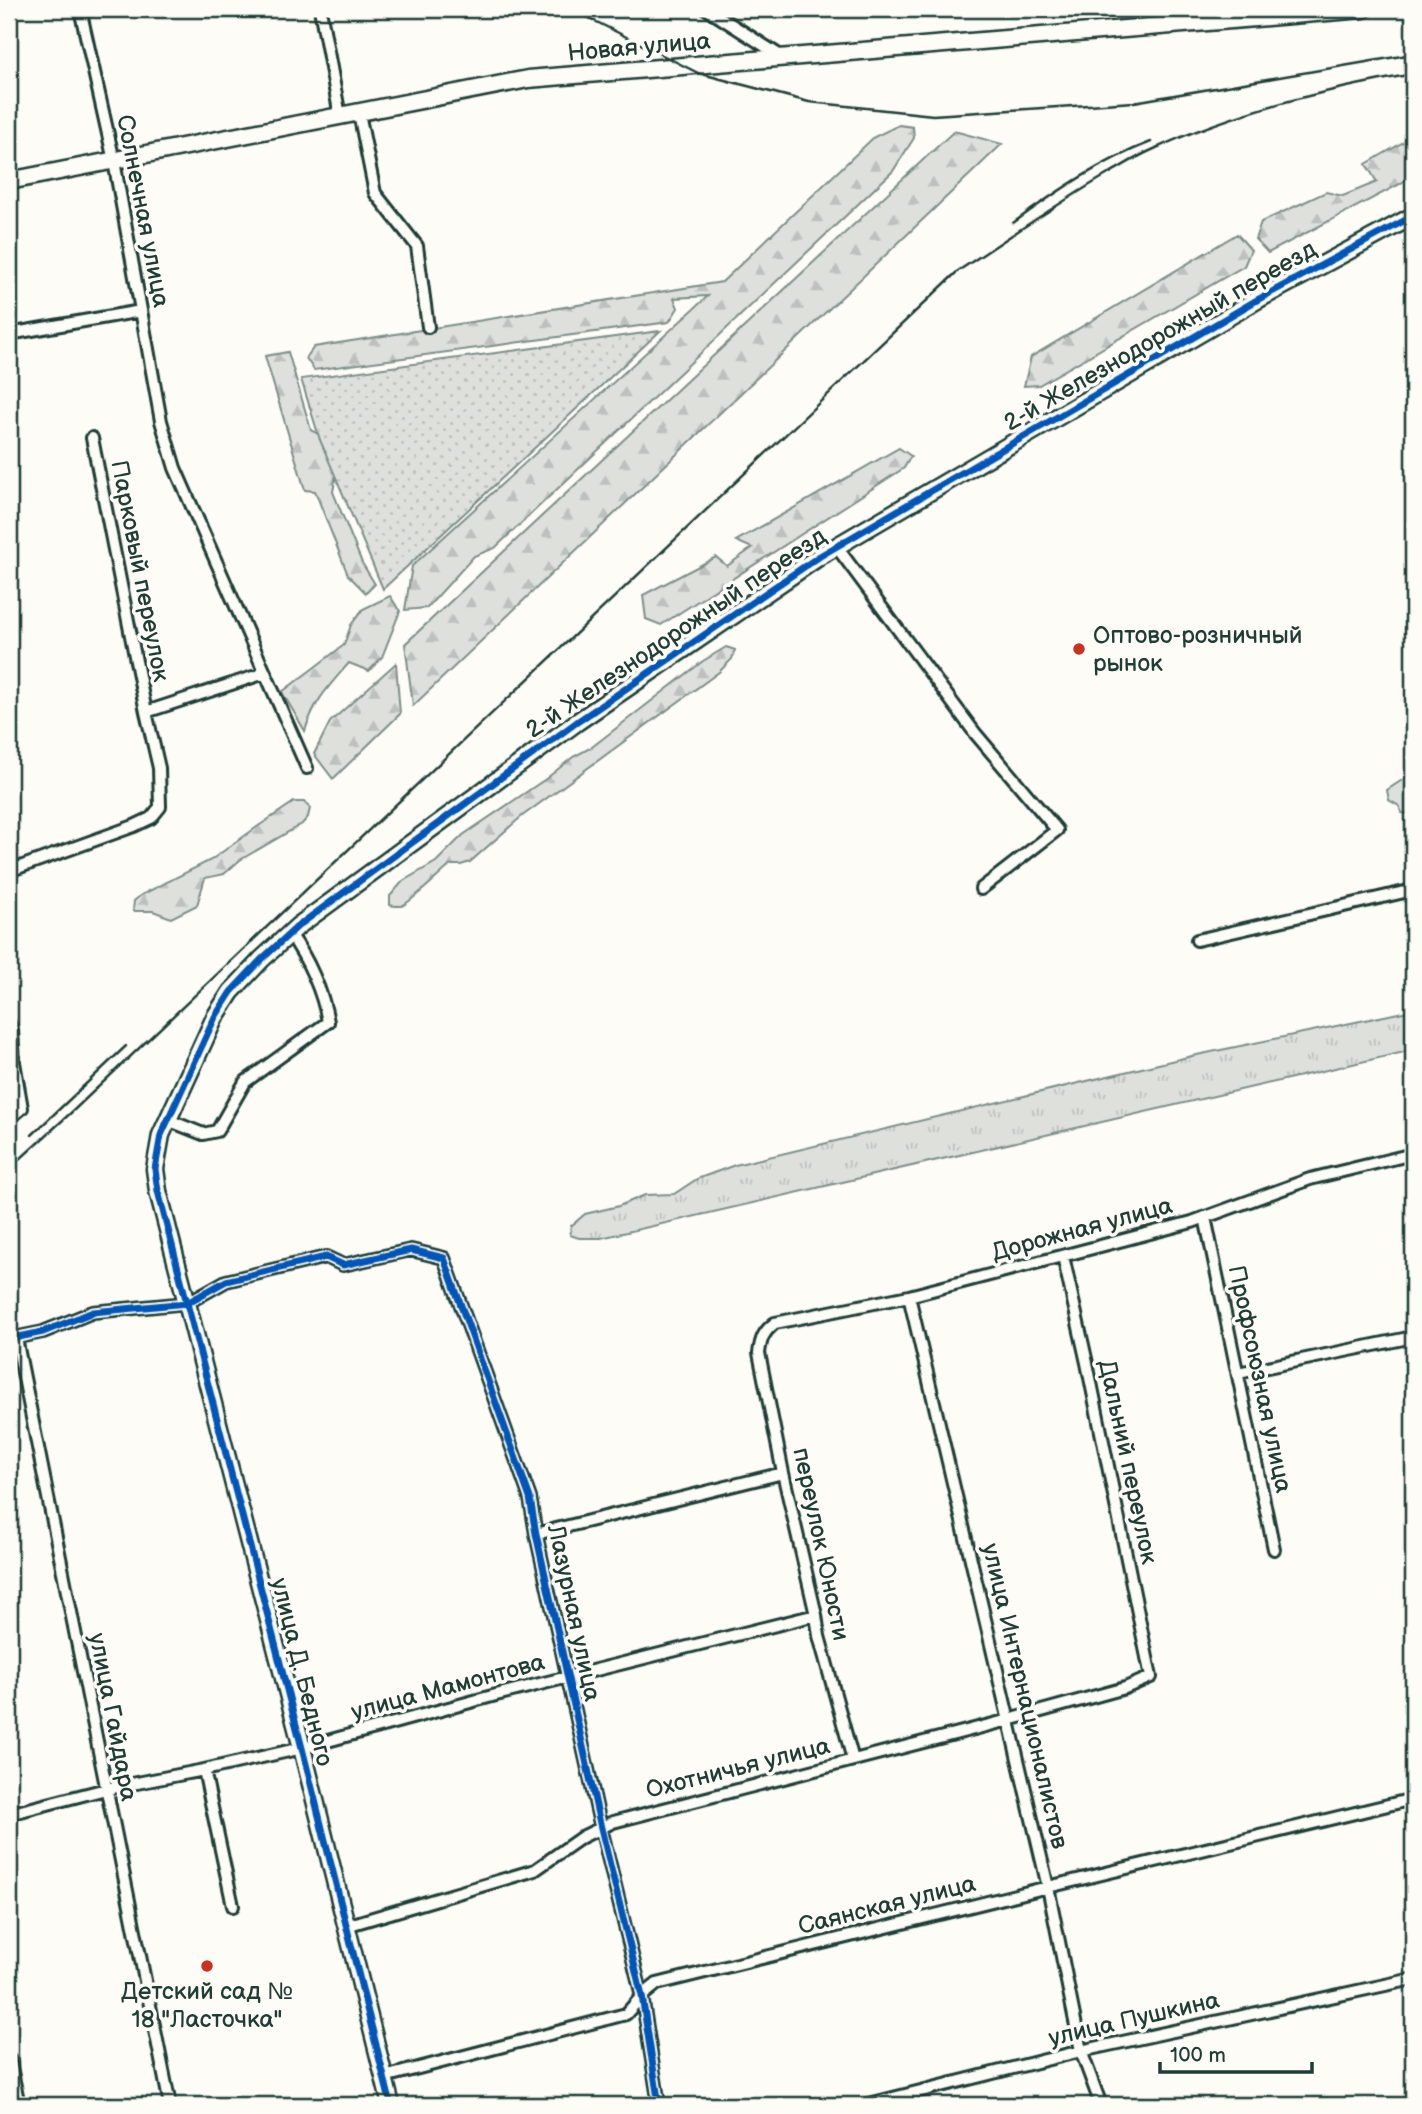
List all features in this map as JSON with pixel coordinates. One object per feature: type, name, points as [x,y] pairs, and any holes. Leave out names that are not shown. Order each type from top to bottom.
[{"type":"street","name":"Солнечная улица","points":[[80,9],[114,161],[161,421],[175,468],[265,673]]},
{"type":"street","points":[[320,9],[340,116]]},
{"type":"street","points":[[707,9],[782,57]]},
{"type":"street","name":"Новая улица","points":[[9,181],[528,79],[1364,9]]},
{"type":"street","points":[[359,113],[375,193],[416,246],[428,327]]},
{"type":"street","name":"2-й Железнодорожный переезд","points":[[174,1248],[158,1191],[155,1169],[161,1135],[222,1003],[262,959],[290,934],[577,722],[836,546],[1257,300],[1413,216]]},
{"type":"street","points":[[9,334],[141,311]]},
{"type":"street","name":"Парковый переулок","points":[[9,871],[151,818],[160,807],[159,768],[92,438]]},
{"type":"street","points":[[836,546],[975,733],[1057,830],[981,889]]},
{"type":"street","points":[[265,673],[307,768]]},
{"type":"street","name":"Парковый переулок","points":[[146,712],[265,673]]},
{"type":"street","points":[[1197,940],[1413,890]]},
{"type":"street","points":[[168,1120],[203,1134],[217,1131],[245,1082],[328,1022],[326,1005],[300,947],[290,934]]},
{"type":"street","points":[[9,1023],[22,1108],[9,1119]]},
{"type":"street","name":"Дорожная улица","points":[[762,1336],[766,1329],[775,1323],[909,1296],[1063,1256],[1205,1217],[1310,1179],[1413,1154]]},
{"type":"street","name":"Профсоюзная улица","points":[[1205,1217],[1274,1549]]},
{"type":"street","name":"улица Д. Бедного","points":[[174,1248],[391,2105]]},
{"type":"street","name":"Лазурная улица","points":[[187,1303],[226,1281],[326,1257],[343,1265],[411,1250],[444,1258],[530,1498],[601,1828],[642,1996],[659,2105]]},
{"type":"street","name":"Дальний переулок","points":[[1063,1256],[1151,1677]]},
{"type":"street","name":"улица Интернационалистов","points":[[909,1296],[1048,1887],[1081,2051],[1101,2105]]},
{"type":"street","points":[[13,1338],[43,1332],[93,1312],[187,1303]]},
{"type":"street","name":"переулок Юности","points":[[762,1336],[759,1353],[783,1473],[816,1615],[818,1636],[853,1760]]},
{"type":"street","points":[[1238,1373],[1413,1337]]},
{"type":"street","name":"улица Гайдара","points":[[13,1338],[170,2105]]},
{"type":"street","points":[[536,1534],[783,1473]]},
{"type":"street","name":"улица Мамонтова","points":[[9,1814],[106,1789],[302,1748],[568,1677],[816,1615]]},
{"type":"street","name":"Охотничья улица","points":[[346,1926],[535,1870],[582,1838],[613,1822],[1009,1720],[1125,1688],[1151,1677]]},
{"type":"street","points":[[204,1770],[233,1906]]},
{"type":"street","name":"Саянская улица","points":[[384,2077],[626,2014],[657,1984],[1413,1799]]},
{"type":"street","name":"улица Пушкина","points":[[864,2105],[1081,2051],[1413,1979]]},
{"type":"street","points":[[9,2058],[19,2105]]},
{"type":"green space","points":[[899,125],[913,127],[914,138],[893,171],[495,548],[474,556],[427,608],[405,610],[412,566],[708,296],[674,298],[678,308],[669,322],[314,370],[306,358],[314,347],[722,282],[874,137]]},
{"type":"green space","points":[[954,131],[1002,144],[413,706],[405,644]]},
{"type":"green space","points":[[1407,140],[1413,140],[1413,174],[1400,184],[1268,253],[1255,239],[1261,222],[1326,192],[1343,196],[1377,182],[1366,164]]},
{"type":"green space","points":[[1237,234],[1251,250],[1244,266],[1039,385],[1024,386],[1031,357]]},
{"type":"green space","points":[[660,331],[383,589],[320,440],[301,379]]},
{"type":"green space","points":[[288,352],[311,430],[329,440],[338,463],[333,492],[362,563],[375,584],[366,593],[348,575],[315,491],[305,490],[265,356]]},
{"type":"green space","points":[[899,448],[911,456],[904,468],[661,625],[646,619],[643,595],[716,557],[727,566],[752,548],[736,541]]},
{"type":"green space","points":[[390,596],[400,611],[382,657],[369,671],[349,663],[318,702],[305,731],[282,692],[344,645],[351,625],[363,609]]},
{"type":"green space","points":[[726,647],[735,650],[732,659],[719,672],[521,817],[470,862],[451,865],[405,904],[390,905],[390,896],[403,881],[436,862],[463,835],[573,757],[592,747],[703,661]]},
{"type":"green space","points":[[396,663],[400,714],[333,779],[314,754],[330,722]]},
{"type":"green space","points":[[1413,773],[1413,814],[1402,813],[1399,806],[1389,800],[1387,790]]},
{"type":"green space","points":[[294,802],[304,802],[310,808],[308,817],[302,824],[240,860],[224,874],[205,878],[197,905],[171,918],[153,911],[133,911],[134,901],[141,895],[211,860]]},
{"type":"green space","points":[[1413,1010],[1413,1050],[601,1238],[579,1238],[570,1235],[571,1226],[585,1214],[619,1206],[645,1195],[674,1194],[697,1179],[735,1165],[1192,1056]]},
{"type":"railway","points":[[571,9],[698,73],[809,102],[933,115],[1134,102],[1413,54]]},
{"type":"railway","points":[[9,1169],[958,271],[1091,184],[1142,155],[1183,136],[1280,103],[1413,74]]},
{"type":"railway","points":[[1013,223],[1080,178],[1151,142]]},
{"type":"railway","points":[[32,1135],[126,1046]]},
{"type":"cycle path","points":[[391,2105],[158,1191],[155,1169],[161,1135],[215,1017],[231,992],[298,926],[577,722],[820,556],[1257,300],[1413,216]]},
{"type":"cycle path","points":[[9,1339],[43,1332],[93,1312],[187,1303],[226,1281],[326,1257],[343,1265],[411,1250],[444,1258],[530,1498],[601,1828],[642,1996],[659,2105]]},
{"type":"place","name":"Оптово-розничный рынок","points":[[1079,649]]},
{"type":"place","name":"Детский сад № 18 \"Ласточка\"","points":[[207,1966]]}]
